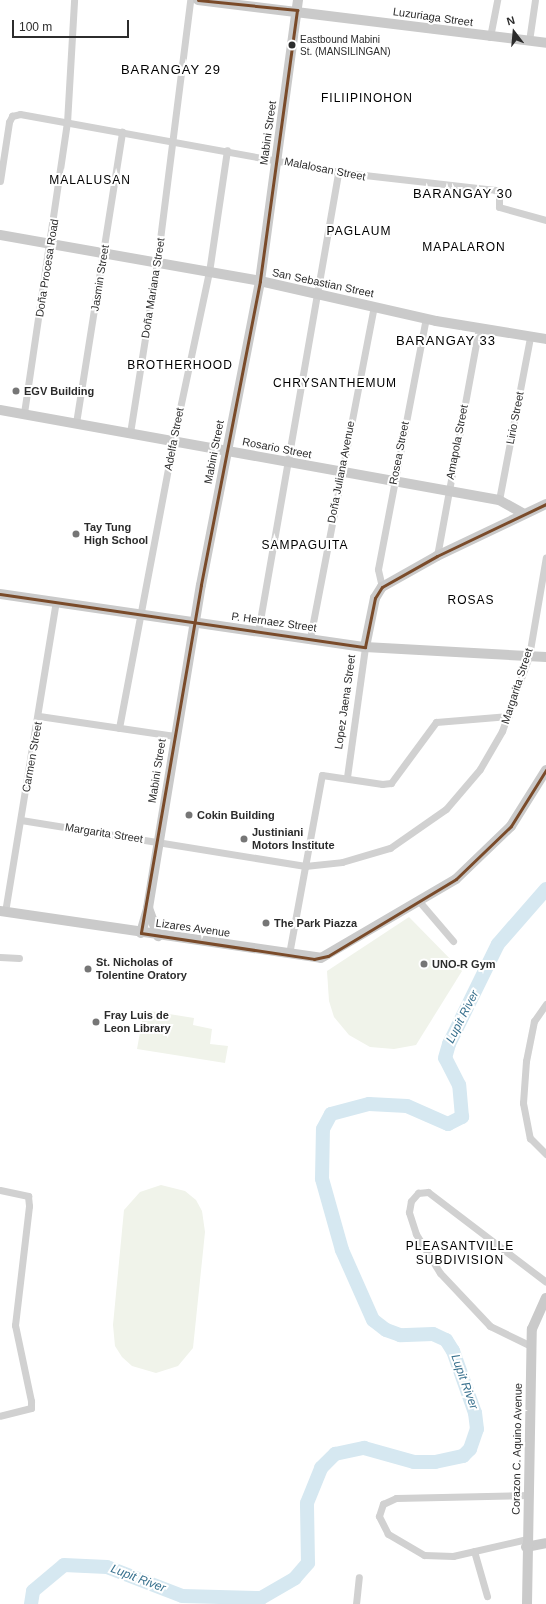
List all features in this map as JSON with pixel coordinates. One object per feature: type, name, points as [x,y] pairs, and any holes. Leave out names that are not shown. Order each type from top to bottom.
[{"type":"street","name":"Doña Procesa Road","points":[[24,413],[51,244],[67,123],[74,0]]},
{"type":"street","name":"Doña Mariana Street","points":[[130,433],[157,263],[174,142],[190,0]]},
{"type":"street","name":"Luzuriaga Street","points":[[198,0],[298,5],[490,37],[546,43]]},
{"type":"street","points":[[490,37],[497,0]]},
{"type":"street","points":[[529,41],[535,0]]},
{"type":"street","name":"Mabini Street","points":[[141,933],[148,908],[194,623],[260,281],[298,5]]},
{"type":"street","name":"Malalosan Street","points":[[0,181],[9,122],[12,116],[20,114],[174,142],[228,150],[338,172],[495,190],[499,193],[499,207],[546,220]]},
{"type":"street","name":"Jasmin Street","points":[[76,423],[104,254],[122,132]]},
{"type":"street","name":"Adelfa Street","points":[[119,728],[173,441],[209,272],[228,150]]},
{"type":"street","points":[[258,632],[289,462],[338,172]]},
{"type":"street","name":"San Sebastian Street","points":[[0,234],[260,281],[426,318],[546,339]]},
{"type":"street","name":"Doña Juliana Avenue","points":[[310,638],[340,473],[374,306]]},
{"type":"street","name":"Rosea Street","points":[[382,587],[378,569],[426,318]]},
{"type":"street","name":"Amapola Street","points":[[437,556],[478,328]]},
{"type":"street","name":"Lirio Street","points":[[499,500],[530,337]]},
{"type":"street","name":"Rosario Street","points":[[0,410],[24,413],[227,450],[340,473],[448,490],[499,500],[522,514]]},
{"type":"street","points":[[382,587],[437,556],[522,514],[546,504]]},
{"type":"street","name":"Margarita Street","points":[[21,820],[305,866],[365,857],[390,848],[430,823],[480,769],[510,716],[529,656],[546,557]]},
{"type":"street","name":"Lopez Jaena Street","points":[[347,777],[365,647],[375,598],[382,587]]},
{"type":"street","name":"P. Hernaez Street","points":[[0,594],[365,647],[546,657]]},
{"type":"street","name":"Carmen Street","points":[[3,911],[39,716],[56,601]]},
{"type":"street","points":[[39,716],[175,736]]},
{"type":"street","points":[[288,954],[322,775],[347,777],[382,784],[391,783],[436,722],[510,716]]},
{"type":"street","points":[[454,941],[418,900],[456,879],[496,844],[526,806],[546,770]]},
{"type":"street","name":"Lizares Avenue","points":[[3,911],[158,936],[321,958],[350,943],[418,900]]},
{"type":"street","name":"Mabini Street","points":[[148,908],[158,936]]},
{"type":"street","points":[[0,958],[19,958]]},
{"type":"street","points":[[546,1004],[534,1021],[526,1062],[523,1103],[530,1138],[546,1154]]},
{"type":"street","points":[[0,1190],[28,1196],[14,1325],[31,1408],[0,1416]]},
{"type":"street","points":[[531,1346],[490,1326],[440,1273],[416,1234],[409,1212],[410,1202],[418,1192],[428,1192],[546,1282]]},
{"type":"street","name":"Corazon C. Aquino Avenue","points":[[526,1604],[531,1346],[535,1318],[546,1298]]},
{"type":"street","points":[[528,1495],[396,1498],[380,1508],[379,1516],[388,1534],[418,1552],[443,1557],[526,1543],[546,1543]]},
{"type":"street","points":[[474,1551],[487,1596]]},
{"type":"street","points":[[356,1604],[359,1576]]},
{"type":"shaded area","points":[[409,917],[462,971],[416,1045],[394,1049],[370,1047],[349,1035],[334,1017],[329,1001],[327,971]]},
{"type":"shaded area","points":[[144,1010],[194,1018],[193,1025],[212,1029],[210,1044],[228,1046],[225,1063],[137,1049]]},
{"type":"shaded area","points":[[161,1185],[185,1191],[196,1200],[202,1211],[205,1232],[193,1348],[178,1366],[156,1373],[132,1366],[122,1357],[115,1346],[113,1325],[124,1210],[140,1192]]},
{"type":"waterway","name":"Lupit River","points":[[31,1604],[33,1591],[64,1565],[107,1567],[182,1596],[261,1598],[295,1578],[308,1563],[307,1503],[321,1468],[335,1454],[364,1448],[414,1462],[435,1462],[463,1456],[470,1449],[477,1429],[475,1413],[453,1351],[446,1340],[433,1334],[400,1335],[386,1330],[373,1320],[342,1250],[322,1179],[323,1129],[331,1114],[369,1104],[407,1106],[448,1124],[462,1117],[459,1085],[445,1058],[449,1044],[498,944],[546,889]]},
{"type":"transit line","points":[[198,0],[297,10],[260,281],[201,585],[141,933],[314,959],[328,956],[456,879],[511,826],[546,770]]},
{"type":"transit line","points":[[0,594],[365,647],[375,598],[382,587],[437,556],[546,504]]},
{"type":"place","name":"Eastbound Mabini St. (MANSILINGAN)","points":[[292,45]]},
{"type":"place","name":"EGV Building","points":[[16,391]]},
{"type":"place","name":"Tay Tung High School","points":[[76,534]]},
{"type":"place","name":"Cokin Building","points":[[189,815]]},
{"type":"place","name":"Justiniani Motors Institute","points":[[244,839]]},
{"type":"place","name":"The Park Piazza","points":[[266,923]]},
{"type":"place","name":"UNO-R Gym","points":[[424,964]]},
{"type":"place","name":"St. Nicholas of Tolentine Oratory","points":[[88,969]]},
{"type":"place","name":"Fray Luis de Leon Library","points":[[96,1022]]},
{"type":"district","name":"BARANGAY 29","points":[[171,70]]},
{"type":"district","name":"FILIIPINOHON","points":[[367,99]]},
{"type":"district","name":"MALALUSAN","points":[[90,181]]},
{"type":"district","name":"BARANGAY 30","points":[[463,194]]},
{"type":"district","name":"PAGLAUM","points":[[359,232]]},
{"type":"district","name":"MAPALARON","points":[[464,248]]},
{"type":"district","name":"BARANGAY 33","points":[[446,341]]},
{"type":"district","name":"BROTHERHOOD","points":[[180,366]]},
{"type":"district","name":"CHRYSANTHEMUM","points":[[335,384]]},
{"type":"district","name":"SAMPAGUITA","points":[[305,546]]},
{"type":"district","name":"ROSAS","points":[[471,601]]},
{"type":"district","name":"PLEASANTVILLE SUBDIVISION","points":[[460,1254]]}]
